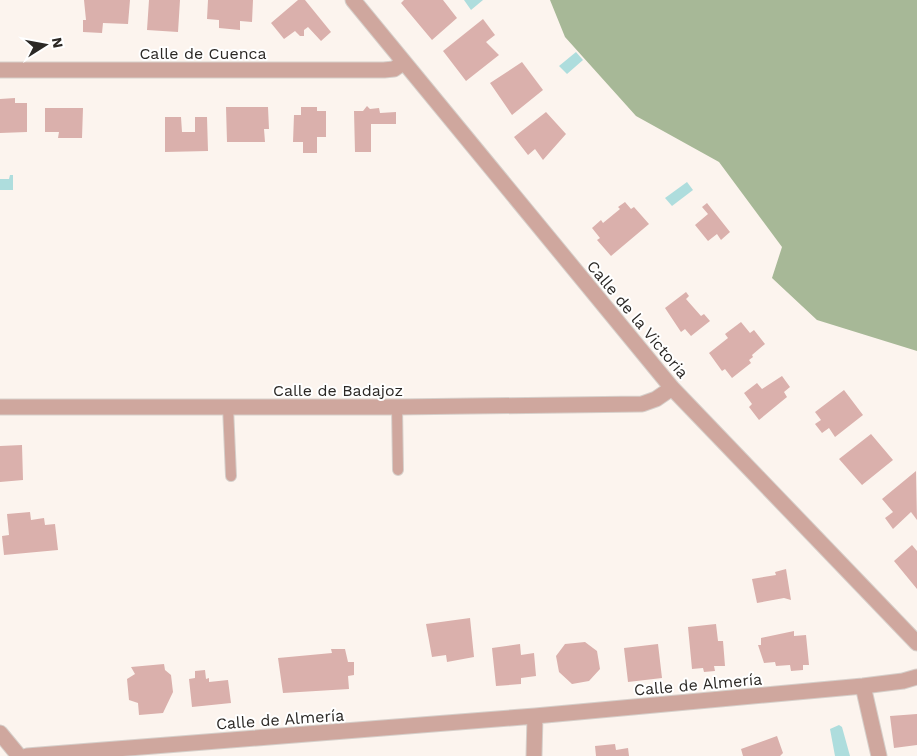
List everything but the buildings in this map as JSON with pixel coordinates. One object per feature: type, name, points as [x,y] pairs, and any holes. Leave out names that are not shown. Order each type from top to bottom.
[{"type":"street","name":"Calle de la Victoria","points":[[353,0],[672,388],[917,642]]},
{"type":"street","name":"Calle de Cuenca","points":[[0,70],[384,70],[394,69],[404,62]]},
{"type":"street","name":"Calle de Badajoz","points":[[0,407],[397,407],[642,404],[656,399],[672,388]]},
{"type":"street","name":"Calle de Almería","points":[[28,756],[79,754],[535,716],[863,686],[904,681],[917,677]]},
{"type":"street","points":[[863,686],[879,756]]},
{"type":"street","points":[[534,756],[535,716]]},
{"type":"street","points":[[0,733],[19,756]]},
{"type":"lane","points":[[228,407],[231,476]]},
{"type":"lane","points":[[397,407],[398,470]]},
{"type":"green space","points":[[550,0],[917,0],[917,351],[817,320],[772,278],[782,247],[719,162],[636,116],[565,37]]},
{"type":"water","points":[[464,0],[483,0],[471,10]]},
{"type":"water","points":[[576,52],[583,60],[567,74],[559,66]]},
{"type":"water","points":[[10,175],[13,175],[13,190],[0,190],[0,179],[9,179]]},
{"type":"water","points":[[687,182],[693,190],[672,206],[665,198]]},
{"type":"water","points":[[839,725],[842,727],[850,756],[835,756],[830,729]]}]
